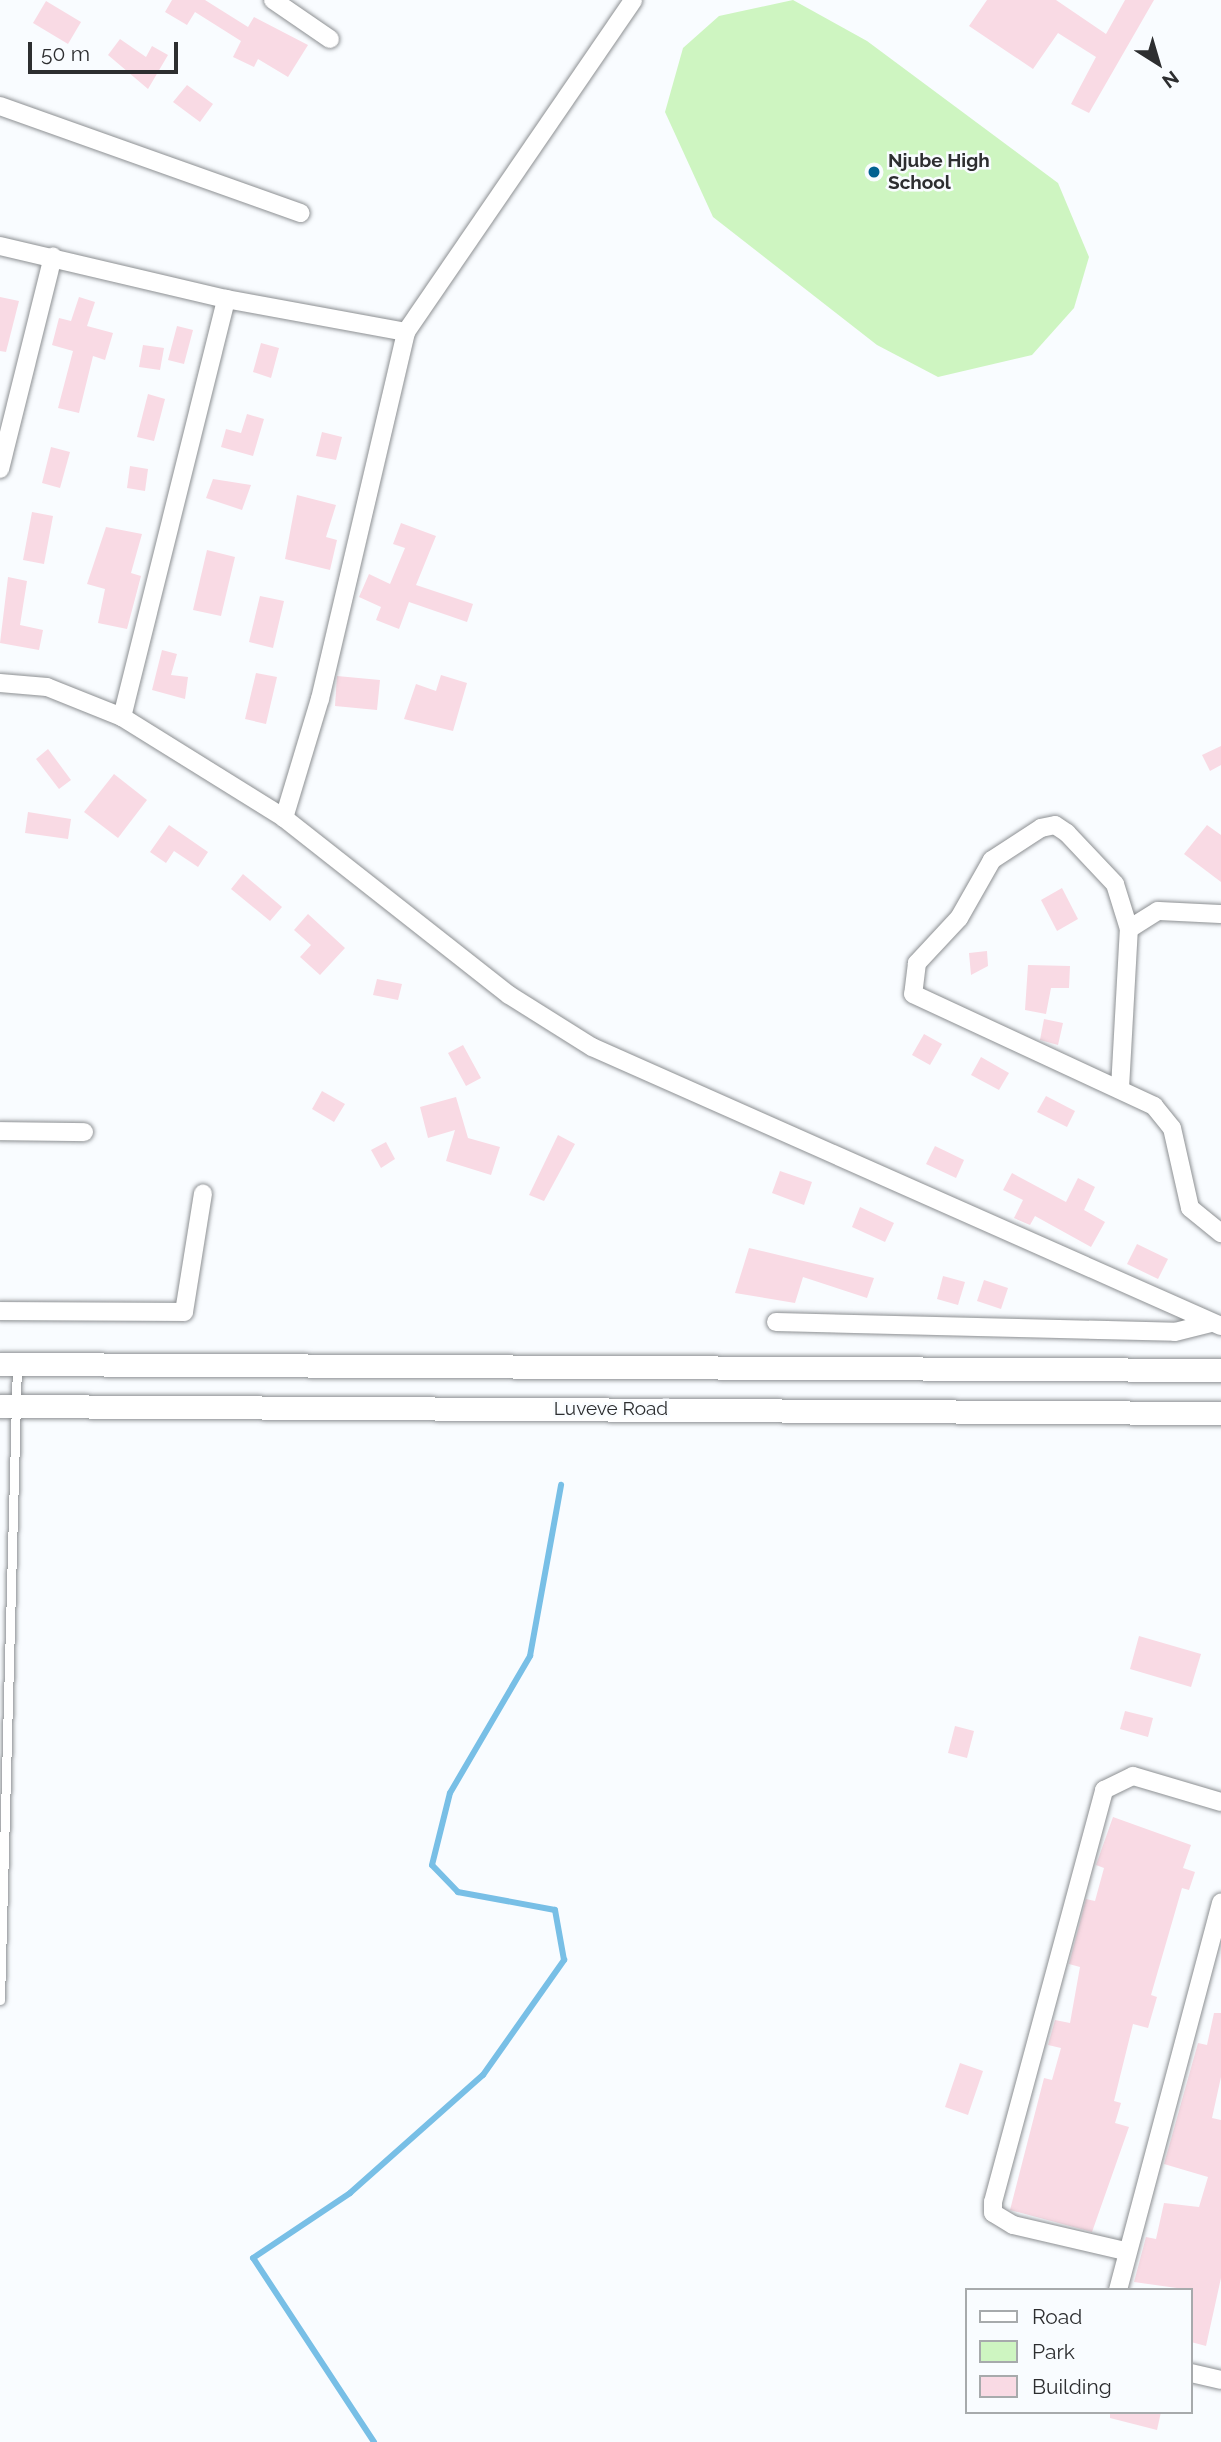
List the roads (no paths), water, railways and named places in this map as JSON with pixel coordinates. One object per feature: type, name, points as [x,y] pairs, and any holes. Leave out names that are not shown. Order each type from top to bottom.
[{"type":"street","points":[[273,0],[330,39]]},
{"type":"street","points":[[284,818],[320,699],[406,332],[633,0]]},
{"type":"street","points":[[0,106],[301,213]]},
{"type":"street","points":[[0,246],[53,256],[226,299],[406,332]]},
{"type":"street","points":[[0,469],[53,256]]},
{"type":"street","points":[[122,717],[226,299]]},
{"type":"street","points":[[0,683],[47,687],[122,717],[284,818],[509,995],[592,1046],[1216,1324]]},
{"type":"street","points":[[1120,1088],[1129,929],[1115,884],[1067,833],[1055,825],[1041,828],[992,860],[910,982],[913,995],[1120,1088],[1168,1119],[1190,1208],[1221,1233]]},
{"type":"street","points":[[1129,929],[1158,911],[1221,914]]},
{"type":"street","points":[[0,1131],[84,1132]]},
{"type":"street","points":[[0,1311],[184,1312],[203,1194]]},
{"type":"street","points":[[776,1322],[1175,1332],[1216,1324]]},
{"type":"street","name":"Luveve Road","points":[[9,1364],[1221,1370]]},
{"type":"street","name":"Luveve Road","points":[[8,1406],[1221,1413]]},
{"type":"street","points":[[1125,2251],[1013,2225],[993,2213],[993,2202],[1104,1790],[1133,1776],[1221,1802]]},
{"type":"street","points":[[1118,2288],[1125,2251],[1215,1945],[1221,1902]]},
{"type":"street","points":[[1193,2373],[1221,2380]]},
{"type":"lane","points":[[0,2000],[9,1364]]},
{"type":"waterway","points":[[374,2442],[253,2258],[350,2193],[483,2075],[564,1960],[555,1910],[458,1892],[432,1865],[450,1793],[530,1656],[561,1485]]},
{"type":"place","name":"Njube High School","points":[[874,172]]}]
